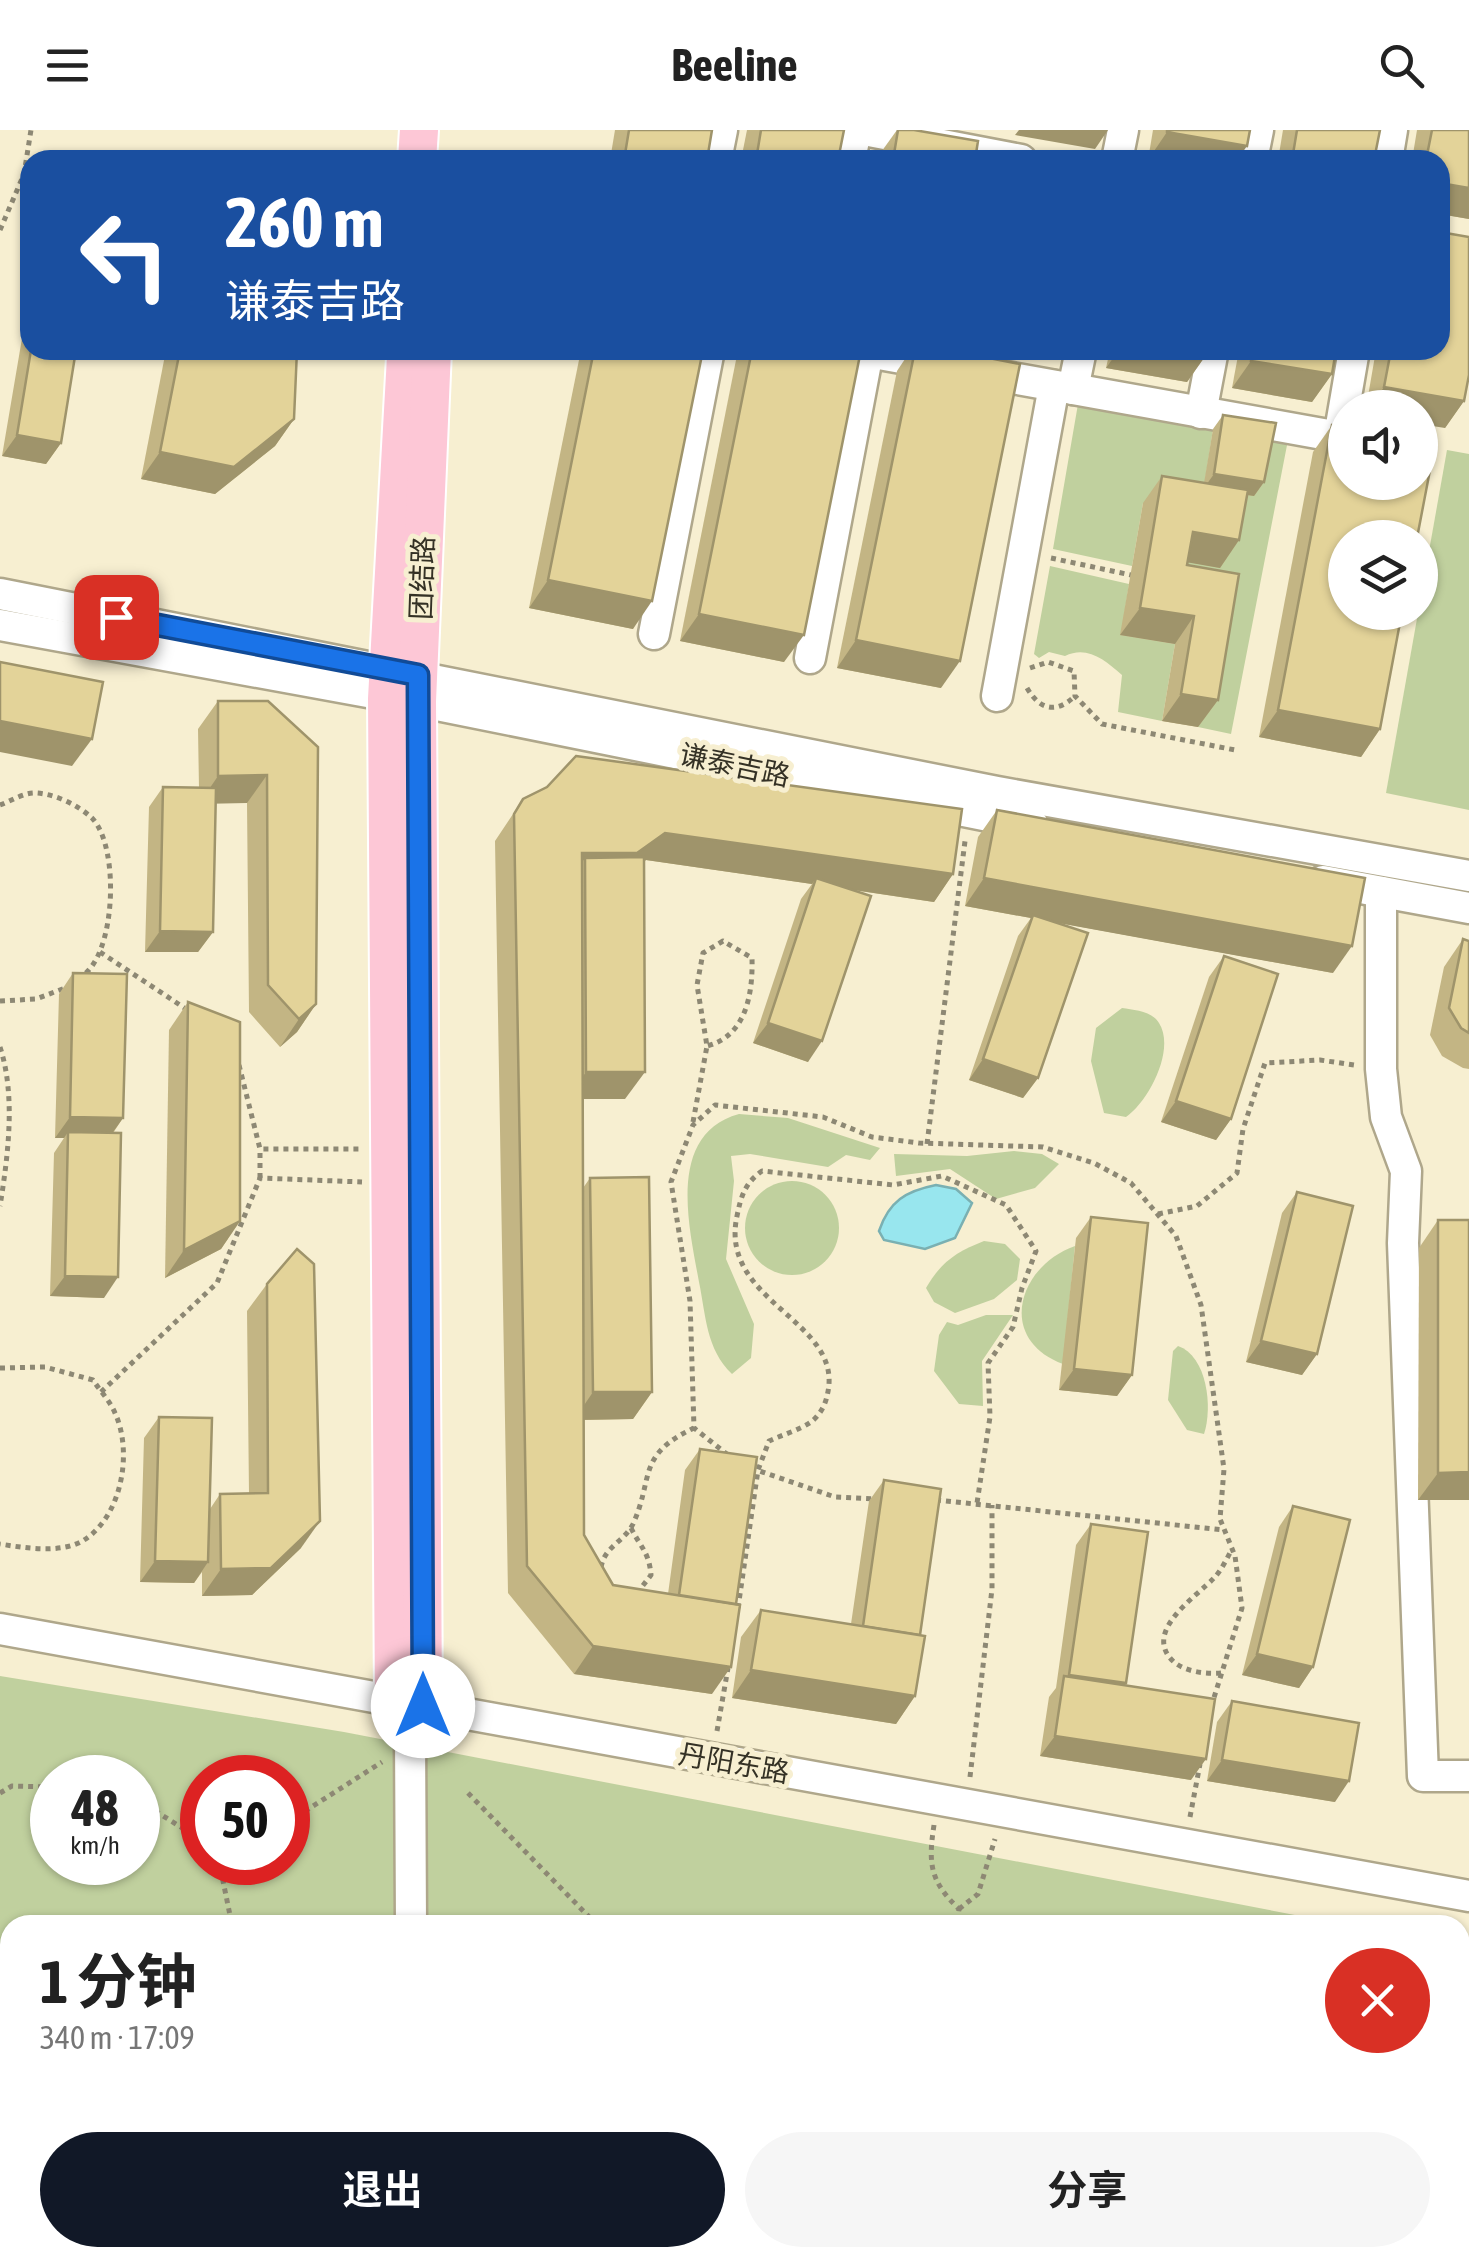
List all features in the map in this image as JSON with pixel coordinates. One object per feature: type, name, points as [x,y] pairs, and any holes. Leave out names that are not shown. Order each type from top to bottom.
[{"type":"main road","name":"团结路","points":[[406,360],[403,687],[409,1721]]},
{"type":"main road","name":"团结路","points":[[409,1721],[390,1166],[403,687],[431,360]]},
{"type":"street","points":[[864,130],[985,148]]},
{"type":"street","points":[[654,634],[707,360]]},
{"type":"street","points":[[810,658],[860,360]]},
{"type":"street","points":[[955,360],[1064,388],[1328,436]]},
{"type":"street","points":[[997,696],[1015,665],[1023,552],[1064,388],[1077,360]]},
{"type":"street","points":[[1201,413],[1212,360]]},
{"type":"street","points":[[1349,390],[1353,360]]},
{"type":"street","name":"谦泰吉路","points":[[0,594],[970,813],[1469,908]]},
{"type":"street","name":"谦泰吉路","points":[[0,625],[403,687],[1469,876]]},
{"type":"street","points":[[1381,892],[1386,1117],[1406,1171],[1402,1243],[1423,1776],[1469,1776]]},
{"type":"street","name":"丹阳东路","points":[[0,1629],[409,1721],[712,1759],[1469,1896]]},
{"type":"street","points":[[409,1721],[411,1915]]},
{"type":"path","points":[[0,230],[20,183]]},
{"type":"path","points":[[1023,552],[1131,575]]},
{"type":"path","points":[[1075,696],[1065,706],[1050,709],[1036,704],[1015,665],[1048,662],[1074,671],[1075,696],[1102,724],[1235,750]]},
{"type":"path","points":[[0,805],[33,792],[68,802],[94,820],[108,851],[108,932],[94,969],[63,989],[36,999],[0,1001]]},
{"type":"path","points":[[927,1144],[958,878],[970,813]]},
{"type":"path","points":[[694,1428],[690,1301],[671,1182],[692,1125],[706,1046],[697,985],[703,954],[723,941],[752,958],[752,980],[740,1023],[723,1042],[706,1046]]},
{"type":"path","points":[[100,952],[199,1018]]},
{"type":"path","points":[[0,1047],[6,1066],[8,1136],[0,1206]]},
{"type":"path","points":[[101,1392],[217,1283],[260,1178],[260,1149],[237,1058]]},
{"type":"path","points":[[1158,1214],[1197,1206],[1236,1173],[1243,1128],[1265,1063],[1320,1060],[1382,1068]]},
{"type":"path","points":[[692,1125],[715,1105],[774,1108],[823,1117],[872,1137],[927,1144],[1043,1147],[1094,1163],[1131,1182],[1176,1236],[1201,1305],[1224,1468],[1220,1519],[1232,1549],[1242,1608],[1209,1720]]},
{"type":"path","points":[[260,1149],[390,1166]]},
{"type":"path","points":[[260,1178],[390,1166]]},
{"type":"path","points":[[736,1618],[758,1470],[769,1441],[814,1420],[825,1404],[832,1378],[816,1342],[766,1298],[736,1252],[734,1227],[749,1180],[762,1171],[776,1169],[892,1185],[942,1176],[1006,1205],[1036,1252],[1013,1327],[988,1363],[990,1416],[977,1503]]},
{"type":"path","points":[[0,1368],[45,1367],[93,1380],[116,1414],[124,1465],[112,1512],[83,1541],[36,1550],[0,1544]]},
{"type":"path","points":[[694,1428],[740,1464],[836,1497],[882,1499]]},
{"type":"path","points":[[600,1578],[607,1549],[631,1528],[644,1475],[670,1439],[694,1428]]},
{"type":"path","points":[[926,1500],[1224,1530]]},
{"type":"path","points":[[959,1909],[936,1888],[928,1862],[952,1803],[992,1589],[992,1505]]},
{"type":"path","points":[[629,1597],[642,1590],[651,1576],[648,1548],[631,1528]]},
{"type":"path","points":[[1220,1673],[1188,1670],[1175,1662],[1166,1651],[1165,1633],[1188,1600],[1215,1577],[1232,1549]]},
{"type":"path","points":[[712,1759],[730,1653]]},
{"type":"path","points":[[310,1804],[409,1721]]},
{"type":"path","points":[[1185,1844],[1202,1756]]},
{"type":"path","points":[[0,1792],[12,1786],[30,1787]]},
{"type":"path","points":[[468,1794],[587,1915]]},
{"type":"path","points":[[958,1915],[959,1909],[978,1894],[990,1866],[1001,1811]]},
{"type":"path","points":[[220,1885],[229,1915]]},
{"type":"green space","points":[[1078,404],[1213,429],[1204,487],[1266,437],[1288,440],[1231,734],[1198,727],[1220,602],[1168,593],[1143,503],[1132,566],[1053,549]]},
{"type":"green space","points":[[1447,450],[1469,454],[1469,810],[1386,793],[1415,630],[1438,630],[1438,520],[1435,520]]},
{"type":"green space","points":[[1050,566],[1129,584],[1121,635],[1175,644],[1162,721],[1118,712],[1122,675],[1095,656],[1049,652],[1039,658],[1034,654]]},
{"type":"green space","points":[[1122,1008],[1156,1019],[1164,1047],[1151,1088],[1126,1117],[1104,1113],[1091,1061],[1096,1028]]},
{"type":"green space","points":[[739,1114],[788,1118],[880,1148],[870,1160],[846,1155],[828,1167],[750,1154],[731,1156],[734,1181],[726,1259],[754,1324],[751,1358],[732,1374],[717,1354],[708,1331],[691,1235],[688,1185],[701,1141],[716,1125]]},
{"type":"green space","points":[[1014,1151],[1042,1154],[1059,1164],[1035,1188],[996,1199],[950,1169],[896,1176],[894,1154],[967,1156]]},
{"type":"green space","points":[[792,1181],[810,1184],[825,1195],[836,1210],[836,1246],[825,1261],[810,1272],[792,1275],[774,1272],[759,1261],[748,1246],[745,1228],[748,1210],[759,1195],[774,1184]]},
{"type":"green space","points":[[984,1241],[1005,1244],[1020,1259],[1017,1280],[994,1299],[955,1313],[934,1302],[926,1288],[937,1271],[957,1254]]},
{"type":"green space","points":[[1075,1246],[1063,1364],[1042,1353],[1029,1338],[1022,1321],[1022,1303],[1040,1269]]},
{"type":"green space","points":[[986,1315],[1013,1315],[982,1361],[983,1406],[959,1404],[934,1371],[939,1335],[947,1322],[958,1325]]},
{"type":"green space","points":[[1178,1346],[1196,1360],[1205,1384],[1208,1410],[1204,1434],[1187,1430],[1168,1400],[1173,1351]]},
{"type":"green space","points":[[0,1676],[344,1732],[1295,1915],[0,1915]]},
{"type":"water","points":[[936,1185],[956,1189],[972,1203],[955,1238],[925,1249],[884,1240],[879,1231],[894,1205],[907,1194]]},
{"type":"building","points":[[629,130],[712,130],[709,150],[626,150]]},
{"type":"building","points":[[761,130],[844,130],[840,150],[758,150]]},
{"type":"building","points":[[898,130],[978,141],[977,150],[895,150]]},
{"type":"building","points":[[1167,130],[1250,130],[1247,146]]},
{"type":"building","points":[[1297,130],[1380,130],[1376,150],[1294,150]]},
{"type":"building","points":[[1432,130],[1469,130],[1469,188],[1450,185],[1450,150],[1428,150]]},
{"type":"building","points":[[1450,234],[1469,237],[1469,375],[1464,401],[1438,396],[1438,390],[1384,387],[1389,360],[1450,360]]},
{"type":"building","points":[[29,360],[74,360],[61,443],[17,435]]},
{"type":"building","points":[[178,360],[297,360],[294,419],[234,467],[160,452]]},
{"type":"building","points":[[592,360],[701,360],[652,601],[548,580]]},
{"type":"building","points":[[750,360],[859,360],[804,635],[699,614]]},
{"type":"building","points":[[913,360],[999,360],[1020,364],[960,661],[856,640]]},
{"type":"building","points":[[1251,360],[1334,360],[1332,374]]},
{"type":"building","points":[[1223,415],[1276,423],[1264,482],[1214,474]]},
{"type":"building","points":[[1328,446],[1328,500],[1424,500],[1420,520],[1328,520],[1328,630],[1399,630],[1380,729],[1278,710]]},
{"type":"building","points":[[1162,476],[1248,490],[1239,540],[1193,532],[1187,565],[1239,574],[1218,700],[1181,694],[1194,616],[1140,608]]},
{"type":"building","points":[[0,662],[103,682],[92,739],[0,721]]},
{"type":"building","points":[[218,701],[268,701],[318,747],[316,1004],[299,1019],[268,985],[267,775],[218,776]]},
{"type":"building","points":[[576,756],[962,809],[953,874],[665,833],[637,853],[582,853],[584,1535],[613,1585],[740,1605],[731,1667],[593,1646],[527,1566],[514,814],[523,799],[547,787]]},
{"type":"building","points":[[163,787],[216,788],[213,932],[160,931]]},
{"type":"building","points":[[997,810],[1365,878],[1352,946],[984,878]]},
{"type":"building","points":[[644,857],[645,1072],[586,1072],[585,858]]},
{"type":"building","points":[[816,878],[871,896],[822,1041],[768,1023]]},
{"type":"building","points":[[1033,915],[1088,933],[1038,1078],[983,1059]]},
{"type":"building","points":[[1463,939],[1469,941],[1469,1033],[1461,1028],[1449,1008]]},
{"type":"building","points":[[1224,956],[1278,974],[1231,1119],[1176,1101]]},
{"type":"building","points":[[73,973],[127,974],[123,1118],[70,1117]]},
{"type":"building","points":[[188,1002],[240,1022],[240,1221],[184,1250]]},
{"type":"building","points":[[68,1132],[121,1133],[118,1277],[65,1276]]},
{"type":"building","points":[[649,1177],[652,1392],[593,1392],[590,1178]]},
{"type":"building","points":[[1297,1192],[1353,1206],[1317,1354],[1261,1341]]},
{"type":"building","points":[[1091,1217],[1148,1223],[1132,1375],[1074,1369]]},
{"type":"building","points":[[1438,1220],[1469,1220],[1469,1472],[1438,1473]]},
{"type":"building","points":[[297,1249],[314,1264],[320,1521],[271,1568],[221,1569],[220,1494],[268,1493],[267,1284]]},
{"type":"building","points":[[159,1417],[212,1418],[208,1562],[155,1561]]},
{"type":"building","points":[[700,1449],[757,1457],[736,1604],[679,1595]]},
{"type":"building","points":[[884,1480],[941,1489],[920,1635],[863,1626]]},
{"type":"building","points":[[1293,1506],[1350,1520],[1313,1667],[1257,1654]]},
{"type":"building","points":[[1091,1524],[1148,1532],[1126,1683],[1069,1675]]},
{"type":"building","points":[[761,1610],[925,1636],[915,1696],[751,1670]]},
{"type":"building","points":[[1064,1676],[1215,1699],[1206,1759],[1055,1736]]},
{"type":"building","points":[[1232,1701],[1359,1723],[1349,1781],[1222,1760]]},
{"type":"route","points":[[116,617],[418,675],[423,1706]]}]
